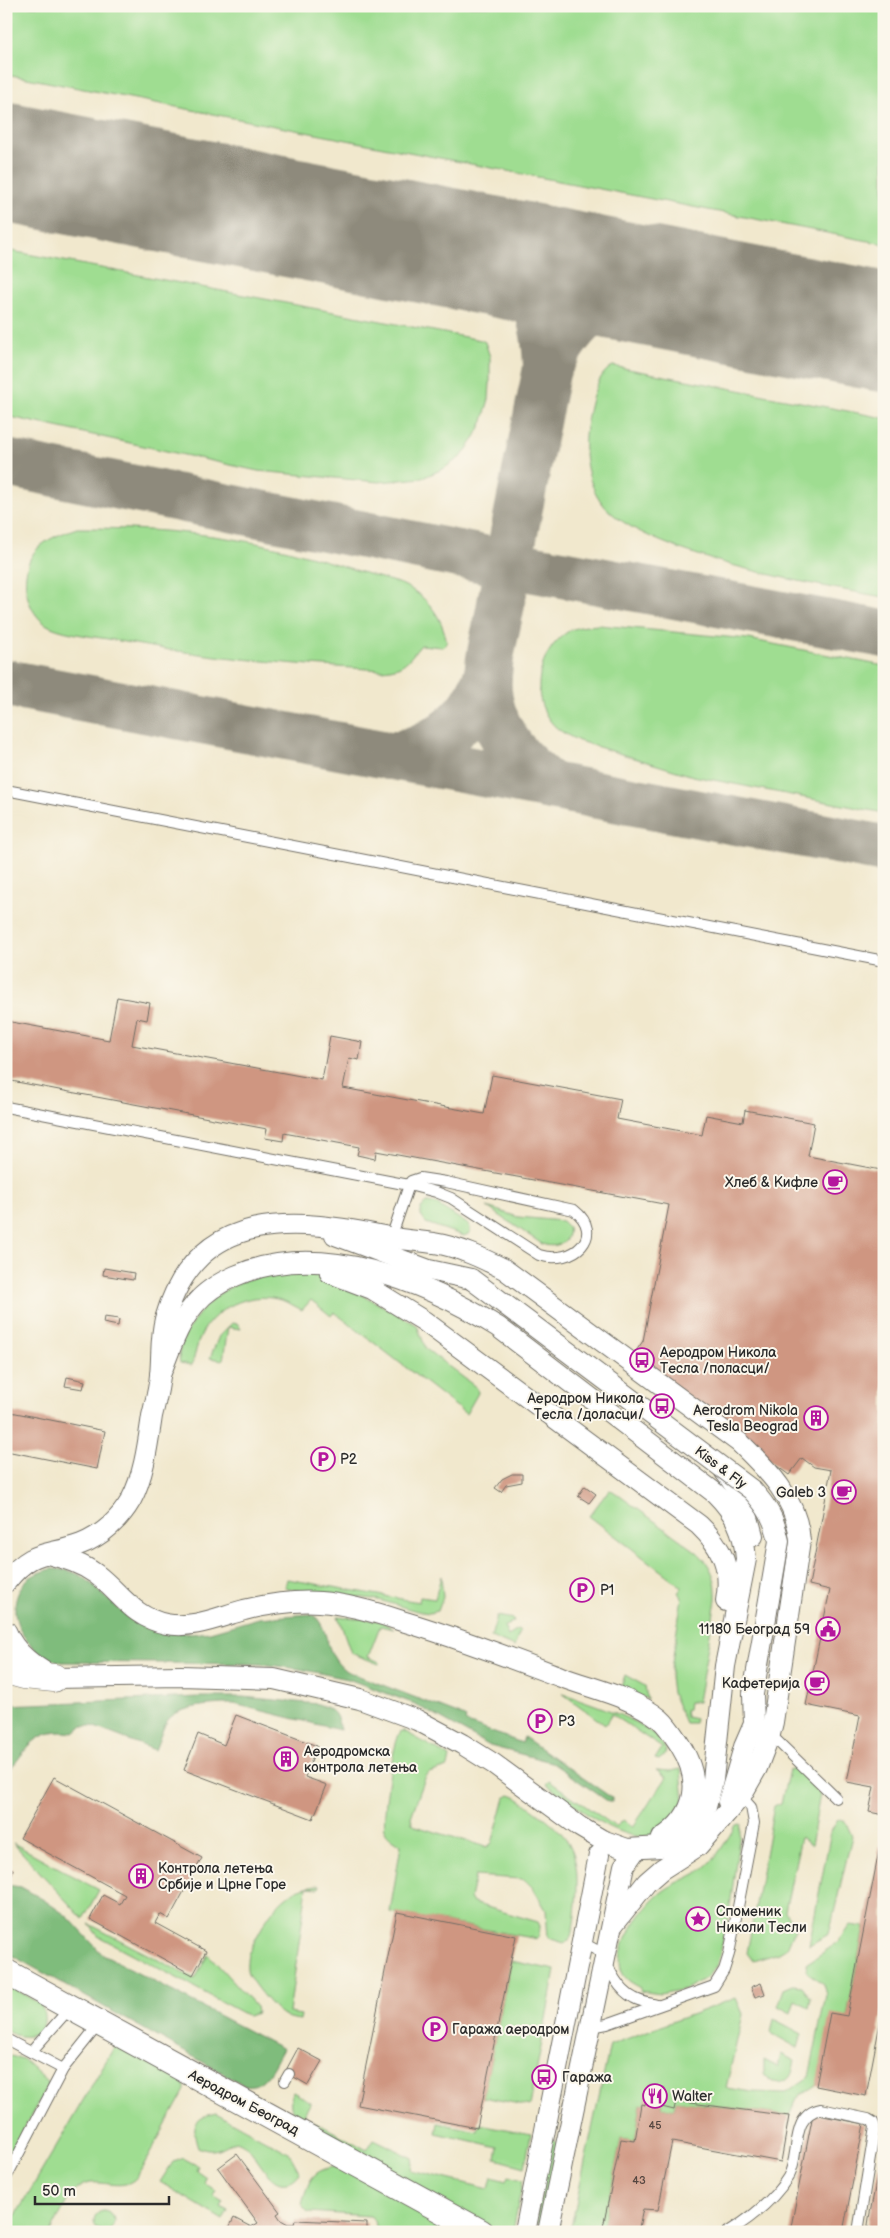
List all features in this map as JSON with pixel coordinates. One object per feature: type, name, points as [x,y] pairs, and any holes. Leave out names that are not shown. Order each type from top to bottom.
[{"type":"main road","points":[[6,1670],[24,1675],[54,1678]]},
{"type":"street","points":[[6,1582],[19,1566],[44,1553],[81,1544],[94,1537],[118,1518],[131,1500],[138,1484],[146,1450],[160,1375],[160,1351],[164,1321],[172,1297],[195,1262],[219,1241],[236,1232],[292,1223],[356,1229],[389,1245],[433,1252],[472,1263],[530,1287],[740,1443],[770,1472],[786,1495],[796,1514],[800,1541],[772,1728],[758,1768],[741,1796],[724,1814],[715,1828],[698,1846],[662,1869],[635,1895],[612,1926]]},
{"type":"street","name":"Kiss & Fly","points":[[389,1245],[428,1270],[471,1279],[752,1490],[765,1505],[775,1521],[779,1541],[753,1694],[754,1724],[744,1747],[724,1814]]},
{"type":"street","points":[[6,1631],[19,1654],[36,1668],[54,1678],[181,1676],[274,1679],[360,1699],[416,1720],[462,1744],[494,1764],[602,1840],[620,1848],[661,1847],[691,1830],[703,1814],[713,1780],[725,1666],[746,1559],[745,1542],[730,1508],[715,1493],[498,1327],[472,1312],[419,1288],[397,1279],[356,1268],[325,1263],[290,1262],[252,1268],[228,1279],[196,1303],[180,1324],[160,1375]]},
{"type":"street","points":[[290,1262],[348,1279],[372,1289],[424,1321],[710,1535],[727,1568],[730,1583],[710,1698],[716,1739]]},
{"type":"street","points":[[419,1288],[470,1300],[497,1310],[578,1355],[697,1443],[727,1474],[740,1494],[748,1515],[755,1544],[755,1566],[728,1702],[716,1739]]},
{"type":"street","points":[[44,1553],[76,1561],[97,1575],[131,1608],[148,1618],[166,1624],[187,1625],[216,1620],[244,1610],[282,1603],[319,1602],[346,1606],[378,1613],[440,1632],[629,1702],[660,1719],[670,1730],[689,1760],[693,1777],[694,1796],[689,1809],[669,1833],[642,1848],[624,1866],[548,2232]]},
{"type":"street","points":[[556,1809],[576,1834],[599,1854],[624,1866],[649,1870],[662,1869]]},
{"type":"street","points":[[525,2232],[599,1854]]},
{"type":"street","name":"Аеродром Београд","points":[[6,1972],[479,2231]]},
{"type":"lane","points":[[6,790],[884,960]]},
{"type":"lane","points":[[6,1107],[409,1185],[436,1192],[451,1198],[540,1255],[550,1258],[564,1258],[575,1254],[582,1247],[586,1225],[574,1210],[420,1178],[411,1181],[409,1185],[389,1245]]},
{"type":"lane","points":[[772,1728],[836,1798]]},
{"type":"lane","points":[[591,2026],[607,2024],[714,1986],[724,1970],[729,1954],[754,1823],[751,1807],[741,1796]]},
{"type":"lane","points":[[581,1942],[606,1955],[606,1963],[628,1994],[641,2001],[658,2005]]},
{"type":"lane","points":[[31,2052],[70,2008]]},
{"type":"lane","points":[[6,2178],[63,2069],[99,2024]]},
{"type":"lane","points":[[6,2039],[63,2069]]},
{"type":"lane","points":[[728,2232],[754,2214],[776,2193],[789,2176],[801,2125],[806,2116],[813,2110],[821,2109],[868,2119],[875,2127],[858,2232]]},
{"type":"green space","points":[[6,6],[884,6],[884,244],[6,74]]},
{"type":"green space","points":[[6,250],[481,340],[485,342],[490,357],[489,399],[483,421],[474,439],[462,456],[443,469],[422,478],[379,482],[258,471],[6,416]]},
{"type":"green space","points":[[613,366],[884,418],[884,597],[776,576],[691,553],[653,538],[623,522],[602,503],[597,495],[589,477],[585,457],[586,427],[594,393],[597,384],[607,370]]},
{"type":"green space","points":[[77,528],[157,530],[236,539],[288,550],[401,584],[418,594],[432,607],[445,633],[447,643],[442,647],[421,645],[405,663],[396,668],[382,670],[214,656],[73,633],[51,627],[42,621],[29,603],[26,591],[27,568],[31,558],[41,545],[56,536]]},
{"type":"green space","points":[[599,625],[748,639],[884,666],[884,813],[693,776],[579,741],[560,731],[544,711],[540,699],[540,674],[544,662],[549,651],[566,633],[577,628]]},
{"type":"green space","points":[[427,1203],[436,1204],[466,1223],[470,1227],[470,1233],[464,1236],[426,1223],[421,1216],[421,1208]]},
{"type":"green space","points":[[487,1207],[518,1217],[562,1221],[568,1227],[567,1237],[565,1241],[557,1245],[542,1244]]},
{"type":"green space","points":[[273,1272],[311,1272],[332,1278],[417,1325],[426,1349],[477,1388],[478,1393],[466,1414],[334,1312],[331,1316],[311,1300],[302,1310],[284,1301],[266,1297],[244,1300],[233,1304],[214,1317],[207,1325],[201,1335],[192,1365],[180,1363],[179,1354],[186,1334],[192,1323],[207,1305],[222,1292],[234,1285]]},
{"type":"green space","points":[[232,1323],[238,1324],[241,1329],[228,1327]]},
{"type":"green space","points":[[228,1327],[223,1360],[210,1358],[219,1336]]},
{"type":"green space","points":[[609,1490],[697,1552],[710,1568],[716,1586],[716,1600],[698,1702],[689,1702],[688,1709],[685,1710],[686,1717],[695,1719],[694,1723],[685,1723],[672,1693],[670,1676],[682,1597],[678,1593],[682,1587],[589,1516]]},
{"type":"green space","points":[[51,1569],[69,1571],[85,1578],[130,1619],[147,1627],[191,1634],[210,1632],[259,1618],[312,1614],[322,1626],[333,1656],[346,1671],[458,1714],[466,1718],[465,1721],[470,1724],[522,1743],[524,1737],[612,1798],[612,1802],[609,1802],[551,1762],[490,1746],[415,1704],[348,1679],[300,1669],[262,1664],[62,1662],[50,1658],[38,1651],[21,1632],[15,1608],[17,1595],[24,1583],[36,1574]]},
{"type":"green space","points":[[441,1576],[443,1597],[438,1611],[430,1613],[373,1599],[317,1594],[285,1587],[287,1579],[419,1602],[420,1597],[435,1599]]},
{"type":"green space","points":[[338,1616],[381,1621],[394,1629],[380,1626],[368,1657],[380,1662],[379,1664],[351,1653]]},
{"type":"green space","points":[[497,1616],[513,1619],[514,1621],[504,1627],[508,1636],[518,1630],[520,1632],[514,1647],[491,1637]]},
{"type":"green space","points":[[625,1675],[645,1686],[647,1699],[621,1687]]},
{"type":"green space","points":[[562,1693],[604,1708],[635,1722],[659,1740],[666,1750],[665,1755],[659,1760],[655,1759],[662,1748],[612,1714],[605,1725]]},
{"type":"green space","points":[[242,1697],[318,1704],[334,1713],[340,1730],[234,1704],[198,1706],[180,1712],[167,1721],[155,1750],[92,1726],[82,1726],[74,1733],[50,1733],[41,1737],[27,1748],[6,1775],[6,1705]]},
{"type":"green space","points":[[401,1731],[450,1757],[448,1767],[429,1773],[425,1778],[411,1817],[412,1823],[415,1826],[487,1847],[492,1843],[505,1798],[510,1795],[516,1797],[547,1819],[566,1839],[575,1860],[577,1872],[575,1918],[569,1941],[564,1943],[548,1938],[546,1910],[533,1888],[521,1879],[475,1876],[470,1898],[473,1903],[538,1922],[540,1926],[537,1939],[390,1912],[401,1845],[386,1832],[384,1822],[389,1779],[395,1748]]},
{"type":"green space","points":[[796,1767],[820,1794],[811,1846],[801,1837],[785,1911],[795,1929],[787,1948],[779,1953],[753,1961],[747,1953],[774,1806],[781,1803],[789,1770]]},
{"type":"green space","points":[[681,1769],[684,1801],[666,1826],[650,1836],[635,1836],[602,1823],[546,1784],[549,1781],[616,1827],[623,1820],[633,1827],[667,1777],[656,1770],[671,1771]]},
{"type":"green space","points":[[838,1820],[845,1821],[852,1836],[829,1934],[809,1945],[831,1831]]},
{"type":"green space","points":[[741,1824],[728,1922],[717,1965],[706,1978],[685,1989],[660,1994],[640,1991],[641,1988],[623,1974],[620,1964],[621,1953],[631,1929],[646,1907],[662,1892],[708,1865],[720,1851],[736,1825]]},
{"type":"green space","points":[[13,1843],[99,1890],[83,1919]]},
{"type":"green space","points":[[6,1885],[21,1887],[67,1916],[103,1955],[283,2049],[268,2074],[258,2083],[244,2085],[6,1952]]},
{"type":"green space","points":[[320,1885],[319,1888],[307,1887],[289,2013],[301,2015],[300,2020],[292,2019],[276,2009],[254,1984],[247,1971],[248,1954],[267,1919],[284,1899],[306,1887]]},
{"type":"green space","points":[[89,1924],[195,1979],[208,1954],[256,2007],[257,2013],[248,2016],[98,1936]]},
{"type":"green space","points":[[850,1925],[864,1927],[847,2016],[816,2086],[797,2098],[789,2116],[676,2101],[674,2110],[662,2107],[665,2088],[649,2086],[645,2105],[641,2104],[635,2141],[621,2139],[602,2232],[570,2232],[610,2045],[736,1998],[743,2014],[726,2088],[752,2092],[785,2093],[809,2077],[826,1995],[823,1984],[807,1972],[806,1964],[837,1943]]},
{"type":"green space","points":[[511,1961],[555,1970],[530,2106],[483,2097]]},
{"type":"green space","points":[[6,1983],[41,2005],[44,2023],[42,2029],[37,2033],[31,2036],[23,2036],[6,2031]]},
{"type":"green space","points":[[793,1985],[802,1986],[811,1998],[809,2007],[795,2000],[791,2013],[778,2006],[784,1989]]},
{"type":"green space","points":[[774,2019],[802,2034],[798,2048],[771,2033]]},
{"type":"green space","points":[[116,2044],[185,2083],[185,2090],[137,2177],[131,2182],[124,2184],[88,2183],[81,2186],[67,2201],[51,2232],[6,2232]]},
{"type":"green space","points":[[781,2054],[795,2061],[789,2078],[779,2083],[769,2080],[764,2074],[764,2060],[778,2067]]},
{"type":"green space","points":[[6,2055],[23,2059],[49,2083],[6,2161]]},
{"type":"green space","points":[[293,2092],[311,2102],[301,2120],[291,2108]]},
{"type":"green space","points":[[216,2113],[289,2153],[300,2173],[291,2181],[283,2183],[275,2181],[268,2175],[246,2146],[235,2141],[213,2150],[198,2147],[195,2134],[196,2124],[203,2117]]},
{"type":"green space","points":[[308,2118],[367,2150],[374,2139],[413,2158],[411,2170],[489,2189],[492,2177],[506,2181],[508,2176],[523,2180],[514,2226],[506,2232],[497,2231],[304,2123]]},
{"type":"green space","points":[[438,2123],[478,2131],[480,2124],[531,2134],[525,2167],[496,2159],[498,2147],[436,2133]]},
{"type":"green space","points":[[551,2139],[558,2144],[542,2224],[536,2223]]},
{"type":"green space","points":[[183,2158],[198,2166],[196,2170],[206,2177],[204,2183],[216,2190],[213,2195],[223,2201],[220,2206],[228,2210],[223,2220],[160,2182],[173,2162]]},
{"type":"green space","points":[[334,2167],[347,2169],[463,2232],[377,2232],[375,2220],[370,2216],[309,2212],[302,2204],[311,2179],[319,2172]]},
{"type":"green space","points":[[104,2211],[111,2214],[114,2221],[111,2228],[104,2231],[97,2228],[94,2221],[97,2214]]},
{"type":"building","name":"Aerodrom Nikola Tesla Beograd","points":[[117,997],[150,1003],[147,1020],[137,1018],[132,1045],[322,1080],[330,1036],[362,1042],[359,1060],[349,1058],[343,1088],[484,1114],[492,1075],[621,1099],[617,1119],[702,1135],[706,1115],[743,1122],[745,1110],[814,1123],[808,1156],[881,1170],[884,1167],[884,1815],[869,1812],[874,1787],[847,1782],[860,1716],[806,1705],[830,1590],[809,1585],[831,1470],[814,1467],[802,1458],[789,1475],[631,1358],[643,1341],[669,1205],[376,1151],[375,1159],[357,1155],[359,1147],[284,1133],[283,1141],[265,1138],[267,1129],[6,1080],[6,1021],[109,1040]]},
{"type":"building","points":[[104,1268],[134,1273],[133,1280],[103,1275]]},
{"type":"building","points":[[104,1317],[119,1319],[118,1326],[103,1323]]},
{"type":"building","points":[[67,1377],[85,1381],[83,1389],[65,1386]]},
{"type":"building","points":[[6,1411],[105,1431],[97,1469],[6,1451]]},
{"type":"building","points":[[512,1474],[522,1474],[522,1482],[506,1485],[501,1492],[495,1488],[502,1479]]},
{"type":"building","points":[[585,1486],[596,1494],[589,1503],[578,1496]]},
{"type":"building","points":[[236,1715],[317,1746],[305,1777],[327,1785],[313,1819],[184,1770],[198,1734],[224,1745]]},
{"type":"building","name":"Контрола летења Србије и Црне Горе","points":[[54,1777],[202,1858],[169,1919],[160,1914],[155,1923],[206,1951],[193,1975],[90,1919],[103,1895],[120,1904],[125,1895],[20,1838]]},
{"type":"building","points":[[883,1830],[884,2002],[866,2096],[816,2086],[830,2013],[847,2016]]},
{"type":"building","points":[[6,1868],[13,1869],[10,1882],[6,1881]]},
{"type":"building","name":"Гаража аеродром","points":[[397,1912],[516,1936],[477,2128],[358,2105]]},
{"type":"building","points":[[761,1983],[765,1994],[755,1997],[751,1987]]},
{"type":"building","points":[[298,2048],[322,2061],[308,2085],[285,2072]]},
{"type":"building","points":[[649,2085],[665,2088],[662,2107],[674,2110],[676,2101],[789,2116],[781,2162],[672,2142],[658,2210],[643,2209],[638,2232],[602,2232],[621,2139],[635,2141],[641,2104],[645,2105]]},
{"type":"building","points":[[813,2114],[864,2124],[843,2232],[790,2232]]},
{"type":"building","points":[[883,2148],[884,2232],[867,2232],[869,2218]]},
{"type":"building","points":[[237,2154],[280,2212],[277,2214],[281,2220],[288,2224],[294,2224],[295,2220],[367,2223],[367,2232],[227,2232],[234,2218],[251,2227],[258,2223],[218,2168]]},
{"type":"taxiway","points":[[476,253],[495,263],[523,285],[532,297],[538,311],[546,346],[547,368],[491,654],[488,688],[492,713],[497,726],[511,749],[540,778],[551,786]]},
{"type":"taxiway","points":[[547,368],[579,322],[591,313],[618,298],[657,288]]},
{"type":"taxiway","points":[[6,463],[508,564],[884,634]]},
{"type":"taxiway","points":[[389,756],[412,751],[434,741],[454,727],[473,706],[488,675]]},
{"type":"taxiway","points":[[6,683],[884,849]]},
{"type":"runway","points":[[6,162],[884,332]]},
{"type":"place","name":"Хлеб & Кифле","points":[[835,1182]]},
{"type":"place","name":"Аеродром Никола Тесла /поласци/","points":[[642,1360]]},
{"type":"place","name":"Аеродром Никола Тесла /доласци/","points":[[662,1406]]},
{"type":"place","name":"Aerodrom Nikola Tesla Beograd","points":[[816,1418]]},
{"type":"place","name":"P2","points":[[323,1459]]},
{"type":"place","name":"Galeb 3","points":[[844,1492]]},
{"type":"place","name":"P1","points":[[582,1590]]},
{"type":"place","name":"11180 Београд 59","points":[[828,1629]]},
{"type":"place","name":"Кафетерија","points":[[817,1683]]},
{"type":"place","name":"P3","points":[[540,1721]]},
{"type":"place","name":"Аеродромска контрола летења","points":[[286,1759]]},
{"type":"place","name":"Контрола летења Србије и Црне Горе","points":[[141,1876]]},
{"type":"place","name":"Споменик Николи Тесли","points":[[698,1919]]},
{"type":"place","name":"Гаража аеродром","points":[[435,2029]]},
{"type":"place","name":"Гаража","points":[[544,2077]]},
{"type":"place","name":"Walter","points":[[655,2096]]}]
